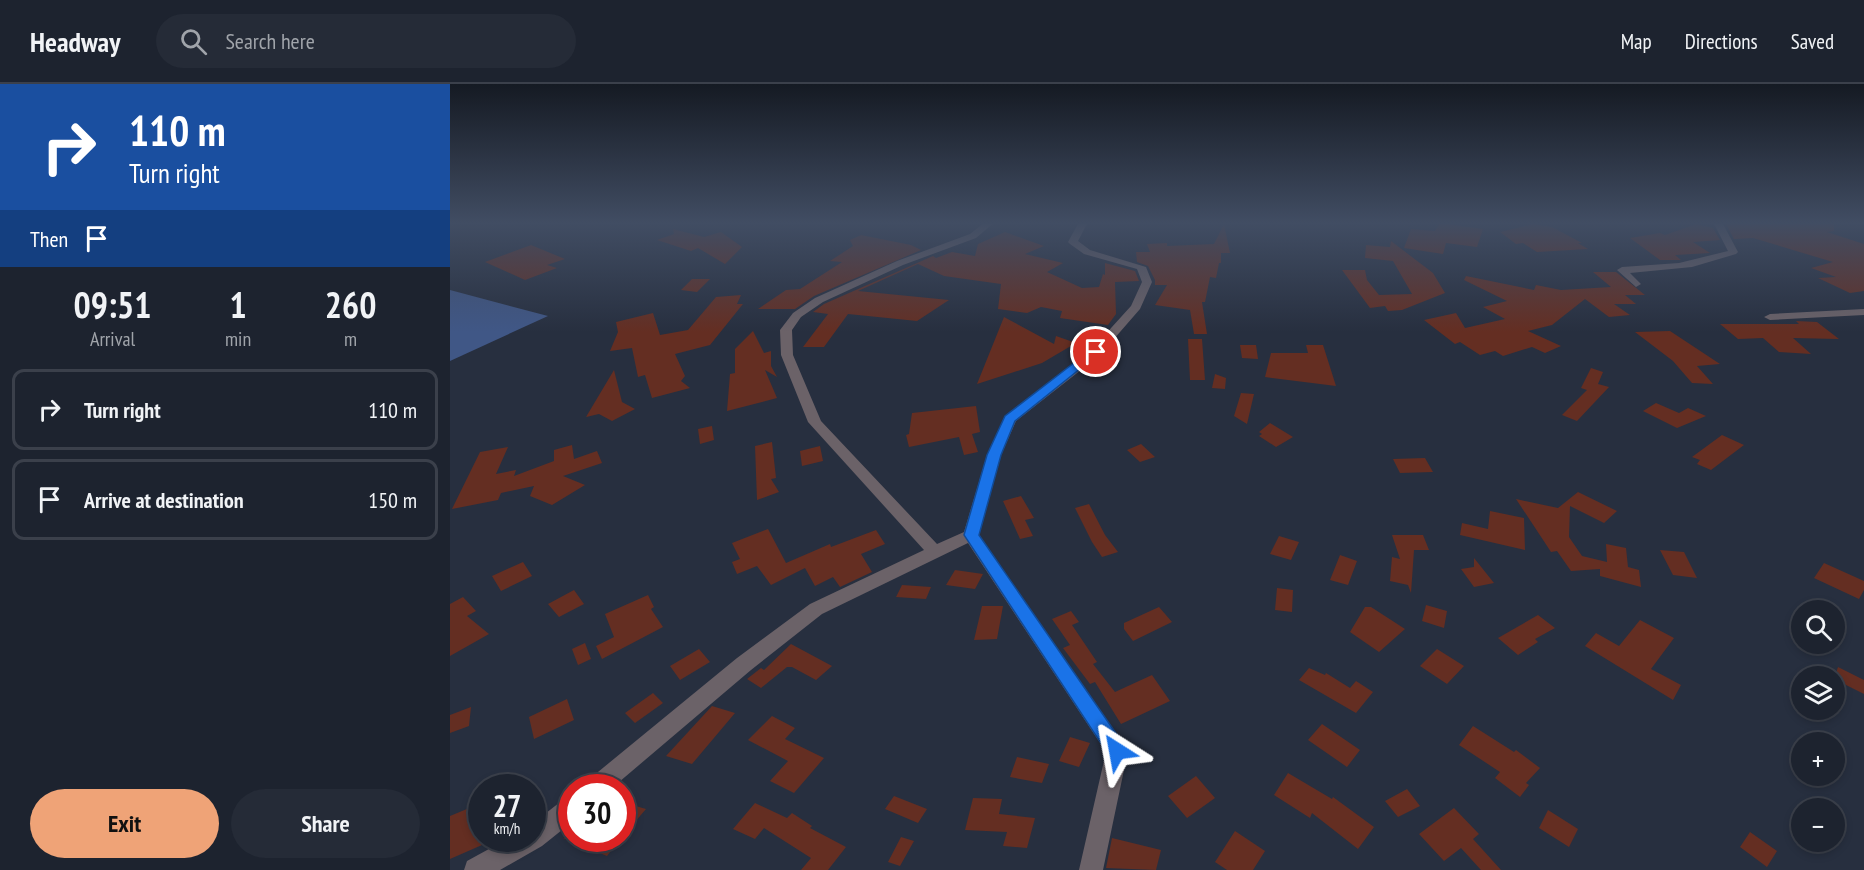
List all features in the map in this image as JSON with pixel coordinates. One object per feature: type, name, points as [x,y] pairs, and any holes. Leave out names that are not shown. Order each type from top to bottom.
[{"type":"street","points":[[912,259],[819,300],[797,315],[786,330],[787,355],[815,422],[935,552]]},
{"type":"street","points":[[612,774],[744,664],[816,609],[971,535],[994,455],[1010,419],[1096,352],[1136,307],[1147,282],[1141,267],[1111,259]]},
{"type":"street","points":[[1636,284],[1622,270],[1660,269],[1715,259]]},
{"type":"street","points":[[1770,317],[1864,312]]},
{"type":"street","points":[[971,535],[1117,751],[1091,870]]},
{"type":"street","points":[[476,870],[534,838],[558,818]]},
{"type":"shaded area","points":[[450,290],[548,316],[450,361]]},
{"type":"building","points":[[494,259],[565,259],[547,265],[557,268],[525,280],[485,262]]},
{"type":"building","points":[[716,259],[730,259],[725,264]]},
{"type":"building","points":[[834,259],[901,259],[814,296],[795,309],[758,309],[786,290],[800,289],[842,262],[830,261]]},
{"type":"building","points":[[927,259],[1045,259],[1063,263],[1047,272],[1082,288],[1099,287],[1103,274],[1105,275],[1105,263],[1135,271],[1139,281],[1115,282],[1116,314],[1108,325],[1060,318],[1062,311],[1041,307],[1027,313],[998,309],[1001,284],[944,276],[918,264],[858,291],[949,300],[917,321],[848,314],[824,347],[803,347],[828,314],[813,312],[824,304]]},
{"type":"building","points":[[1137,259],[1221,259],[1216,278],[1210,277],[1205,302],[1202,302],[1207,334],[1194,334],[1190,310],[1155,305],[1167,285],[1155,285],[1148,266],[1137,262]]},
{"type":"building","points":[[1371,259],[1414,259],[1433,273],[1445,293],[1402,310],[1388,311],[1385,306],[1370,308],[1342,270],[1365,270],[1367,280],[1379,295],[1412,294],[1393,261]]},
{"type":"building","points":[[1658,259],[1681,260],[1660,260]]},
{"type":"building","points":[[1822,259],[1864,259],[1864,291],[1850,293],[1818,278],[1836,277],[1811,268],[1833,262]]},
{"type":"building","points":[[1593,272],[1616,272],[1645,295],[1625,295],[1636,304],[1614,304],[1630,315],[1609,317],[1585,299],[1552,325],[1528,331],[1561,346],[1545,353],[1532,347],[1503,356],[1495,351],[1480,355],[1460,342],[1455,344],[1424,320],[1456,313],[1465,328],[1505,319],[1483,307],[1507,301],[1464,280],[1466,276],[1534,290],[1536,285],[1561,290],[1611,287]]},
{"type":"building","points":[[692,279],[710,279],[697,292],[681,290]]},
{"type":"building","points":[[741,295],[737,304],[743,304],[710,345],[675,354],[685,376],[681,381],[690,388],[652,398],[645,375],[638,377],[632,348],[610,351],[618,332],[616,322],[653,313],[660,335],[688,330],[716,297]]},
{"type":"building","points":[[1004,317],[1054,344],[1056,336],[1076,343],[1042,363],[977,384]]},
{"type":"building","points":[[1796,321],[1817,322],[1839,339],[1793,338],[1811,354],[1779,352],[1763,338],[1738,339],[1720,324],[1799,324]]},
{"type":"building","points":[[753,331],[764,353],[771,351],[771,366],[777,377],[765,370],[777,398],[727,411],[730,374],[735,373],[735,349]]},
{"type":"building","points":[[1670,331],[1720,364],[1697,366],[1713,384],[1692,383],[1673,361],[1635,332]]},
{"type":"building","points":[[1188,339],[1202,339],[1205,380],[1190,380]]},
{"type":"building","points":[[1240,345],[1256,345],[1258,359],[1242,358]]},
{"type":"building","points":[[1306,345],[1323,345],[1336,386],[1265,377],[1271,353],[1308,353]]},
{"type":"building","points":[[1591,368],[1603,372],[1598,384],[1609,387],[1577,421],[1562,415],[1587,390],[1581,388]]},
{"type":"building","points":[[614,370],[622,402],[635,409],[612,421],[599,414],[586,417]]},
{"type":"building","points":[[1215,374],[1226,378],[1225,389],[1212,388]]},
{"type":"building","points":[[1241,393],[1254,394],[1247,424],[1234,416]]},
{"type":"building","points":[[1656,403],[1679,413],[1688,408],[1706,416],[1677,428],[1643,411]]},
{"type":"building","points":[[976,406],[980,432],[972,434],[978,452],[964,455],[959,437],[909,447],[906,435],[909,434],[912,413]]},
{"type":"building","points":[[1270,423],[1293,437],[1276,447],[1259,436],[1262,434],[1259,432]]},
{"type":"building","points":[[712,426],[714,440],[700,444],[698,429]]},
{"type":"building","points":[[1722,435],[1744,445],[1711,470],[1697,464],[1700,460],[1692,457]]},
{"type":"building","points":[[772,442],[776,478],[771,479],[779,492],[757,500],[755,446]]},
{"type":"building","points":[[1141,444],[1155,457],[1140,462],[1127,450]]},
{"type":"building","points":[[572,445],[574,459],[597,451],[602,463],[563,476],[585,485],[552,505],[530,496],[534,486],[501,493],[498,500],[452,509],[480,452],[508,447],[496,474],[516,470],[514,476],[554,461],[554,450]]},
{"type":"building","points":[[820,446],[823,461],[802,466],[800,451]]},
{"type":"building","points":[[1425,458],[1433,472],[1400,473],[1393,459]]},
{"type":"building","points":[[1578,492],[1617,511],[1604,523],[1570,506],[1569,537],[1582,556],[1607,562],[1606,544],[1626,548],[1628,567],[1639,570],[1641,587],[1600,576],[1600,569],[1571,571],[1557,551],[1551,552],[1516,499],[1558,508]]},
{"type":"building","points":[[1021,496],[1034,518],[1025,520],[1033,536],[1020,539],[1003,501]]},
{"type":"building","points":[[1089,504],[1105,535],[1118,552],[1102,557],[1092,542],[1075,508]]},
{"type":"building","points":[[1490,511],[1524,518],[1525,550],[1460,535],[1462,523],[1488,529]]},
{"type":"building","points":[[768,529],[786,563],[830,544],[831,547],[876,530],[885,544],[861,554],[872,572],[840,587],[833,577],[815,586],[805,568],[771,585],[757,566],[737,574],[732,562],[740,559],[732,543]]},
{"type":"building","points":[[1392,535],[1423,535],[1429,550],[1414,550],[1411,593],[1408,585],[1390,581],[1392,557],[1400,559]]},
{"type":"building","points":[[1279,536],[1299,542],[1291,560],[1270,554]]},
{"type":"building","points":[[1660,550],[1684,552],[1697,578],[1673,575]]},
{"type":"building","points":[[1340,555],[1357,561],[1348,585],[1330,580]]},
{"type":"building","points":[[1474,558],[1494,583],[1474,587],[1461,569],[1474,567]]},
{"type":"building","points":[[523,562],[532,576],[501,591],[492,576]]},
{"type":"building","points":[[1824,563],[1864,581],[1864,590],[1859,599],[1814,578]]},
{"type":"building","points":[[955,570],[983,574],[975,589],[946,585]]},
{"type":"building","points":[[902,585],[931,587],[926,599],[896,597]]},
{"type":"building","points":[[1277,588],[1293,590],[1292,612],[1275,610]]},
{"type":"building","points":[[574,590],[584,604],[559,617],[548,604]]},
{"type":"building","points":[[648,595],[654,607],[651,609],[663,627],[602,659],[596,646],[614,637],[605,614]]},
{"type":"building","points":[[463,597],[476,611],[467,616],[489,634],[450,656],[450,604]]},
{"type":"building","points":[[1426,605],[1447,611],[1444,628],[1422,621]]},
{"type":"building","points":[[982,606],[1003,606],[997,639],[974,640]]},
{"type":"building","points":[[1159,607],[1172,622],[1133,641],[1124,629],[1124,623]]},
{"type":"building","points":[[1365,607],[1371,607],[1405,629],[1379,652],[1350,632]]},
{"type":"building","points":[[1071,611],[1079,622],[1072,625],[1097,662],[1093,664],[1115,692],[1152,675],[1170,701],[1121,724],[1095,682],[1090,684],[1063,648],[1070,645],[1052,619]]},
{"type":"building","points":[[1538,615],[1555,628],[1535,639],[1538,642],[1518,655],[1498,638]]},
{"type":"building","points":[[1640,620],[1674,638],[1651,669],[1681,685],[1673,700],[1585,646],[1596,633],[1619,646]]},
{"type":"building","points":[[585,643],[591,659],[578,665],[572,649]]},
{"type":"building","points":[[791,644],[832,666],[816,680],[792,667],[787,667],[761,688],[747,679],[761,668],[764,670]]},
{"type":"building","points":[[699,649],[710,662],[680,680],[670,666]]},
{"type":"building","points":[[1437,649],[1464,666],[1447,684],[1420,666]]},
{"type":"building","points":[[1309,668],[1325,675],[1326,673],[1350,688],[1356,681],[1373,692],[1356,713],[1299,680]]},
{"type":"building","points":[[1845,670],[1864,680],[1864,694],[1845,684]]},
{"type":"building","points":[[653,693],[663,703],[635,723],[625,713]]},
{"type":"building","points":[[567,699],[574,720],[534,739],[529,717]]},
{"type":"building","points":[[712,706],[735,713],[692,764],[666,756]]},
{"type":"building","points":[[471,707],[469,726],[450,733],[450,715]]},
{"type":"building","points":[[772,716],[795,728],[785,739],[824,758],[794,793],[770,781],[788,761],[748,740]]},
{"type":"building","points":[[1322,724],[1360,750],[1347,767],[1308,740]]},
{"type":"building","points":[[1473,726],[1514,752],[1516,750],[1540,768],[1526,783],[1529,785],[1520,797],[1495,778],[1500,772],[1459,745]]},
{"type":"building","points":[[1070,737],[1090,743],[1079,767],[1059,761]]},
{"type":"building","points":[[1017,757],[1049,764],[1042,783],[1010,777]]},
{"type":"building","points":[[1288,773],[1332,799],[1333,797],[1374,827],[1358,849],[1312,813],[1310,818],[1274,795]]},
{"type":"building","points":[[1196,776],[1215,798],[1187,818],[1168,796]]},
{"type":"building","points":[[1407,789],[1420,806],[1398,817],[1385,801]]},
{"type":"building","points":[[894,796],[927,809],[918,823],[885,809]]},
{"type":"building","points":[[973,798],[1002,799],[999,814],[1035,818],[1027,848],[1003,846],[1007,832],[965,830]]},
{"type":"building","points":[[755,803],[787,818],[792,813],[812,826],[810,828],[846,847],[828,870],[801,870],[811,858],[764,828],[755,839],[733,829]]},
{"type":"building","points":[[636,806],[646,809],[636,821]]},
{"type":"building","points":[[1454,808],[1479,834],[1473,839],[1501,870],[1481,870],[1461,848],[1444,861],[1419,834]]},
{"type":"building","points":[[468,809],[468,851],[450,859],[450,816]]},
{"type":"building","points":[[1548,810],[1578,829],[1569,847],[1539,828]]},
{"type":"building","points":[[1235,831],[1265,851],[1253,870],[1227,870],[1215,862]]},
{"type":"building","points":[[1750,832],[1777,851],[1767,867],[1740,847]]},
{"type":"building","points":[[901,837],[914,841],[900,866],[888,862]]},
{"type":"building","points":[[1112,838],[1161,850],[1156,870],[1106,868]]},
{"type":"building","points":[[597,852],[610,852],[607,856]]},
{"type":"route","points":[[1096,352],[1010,419],[994,455],[971,535],[1117,751]]}]
